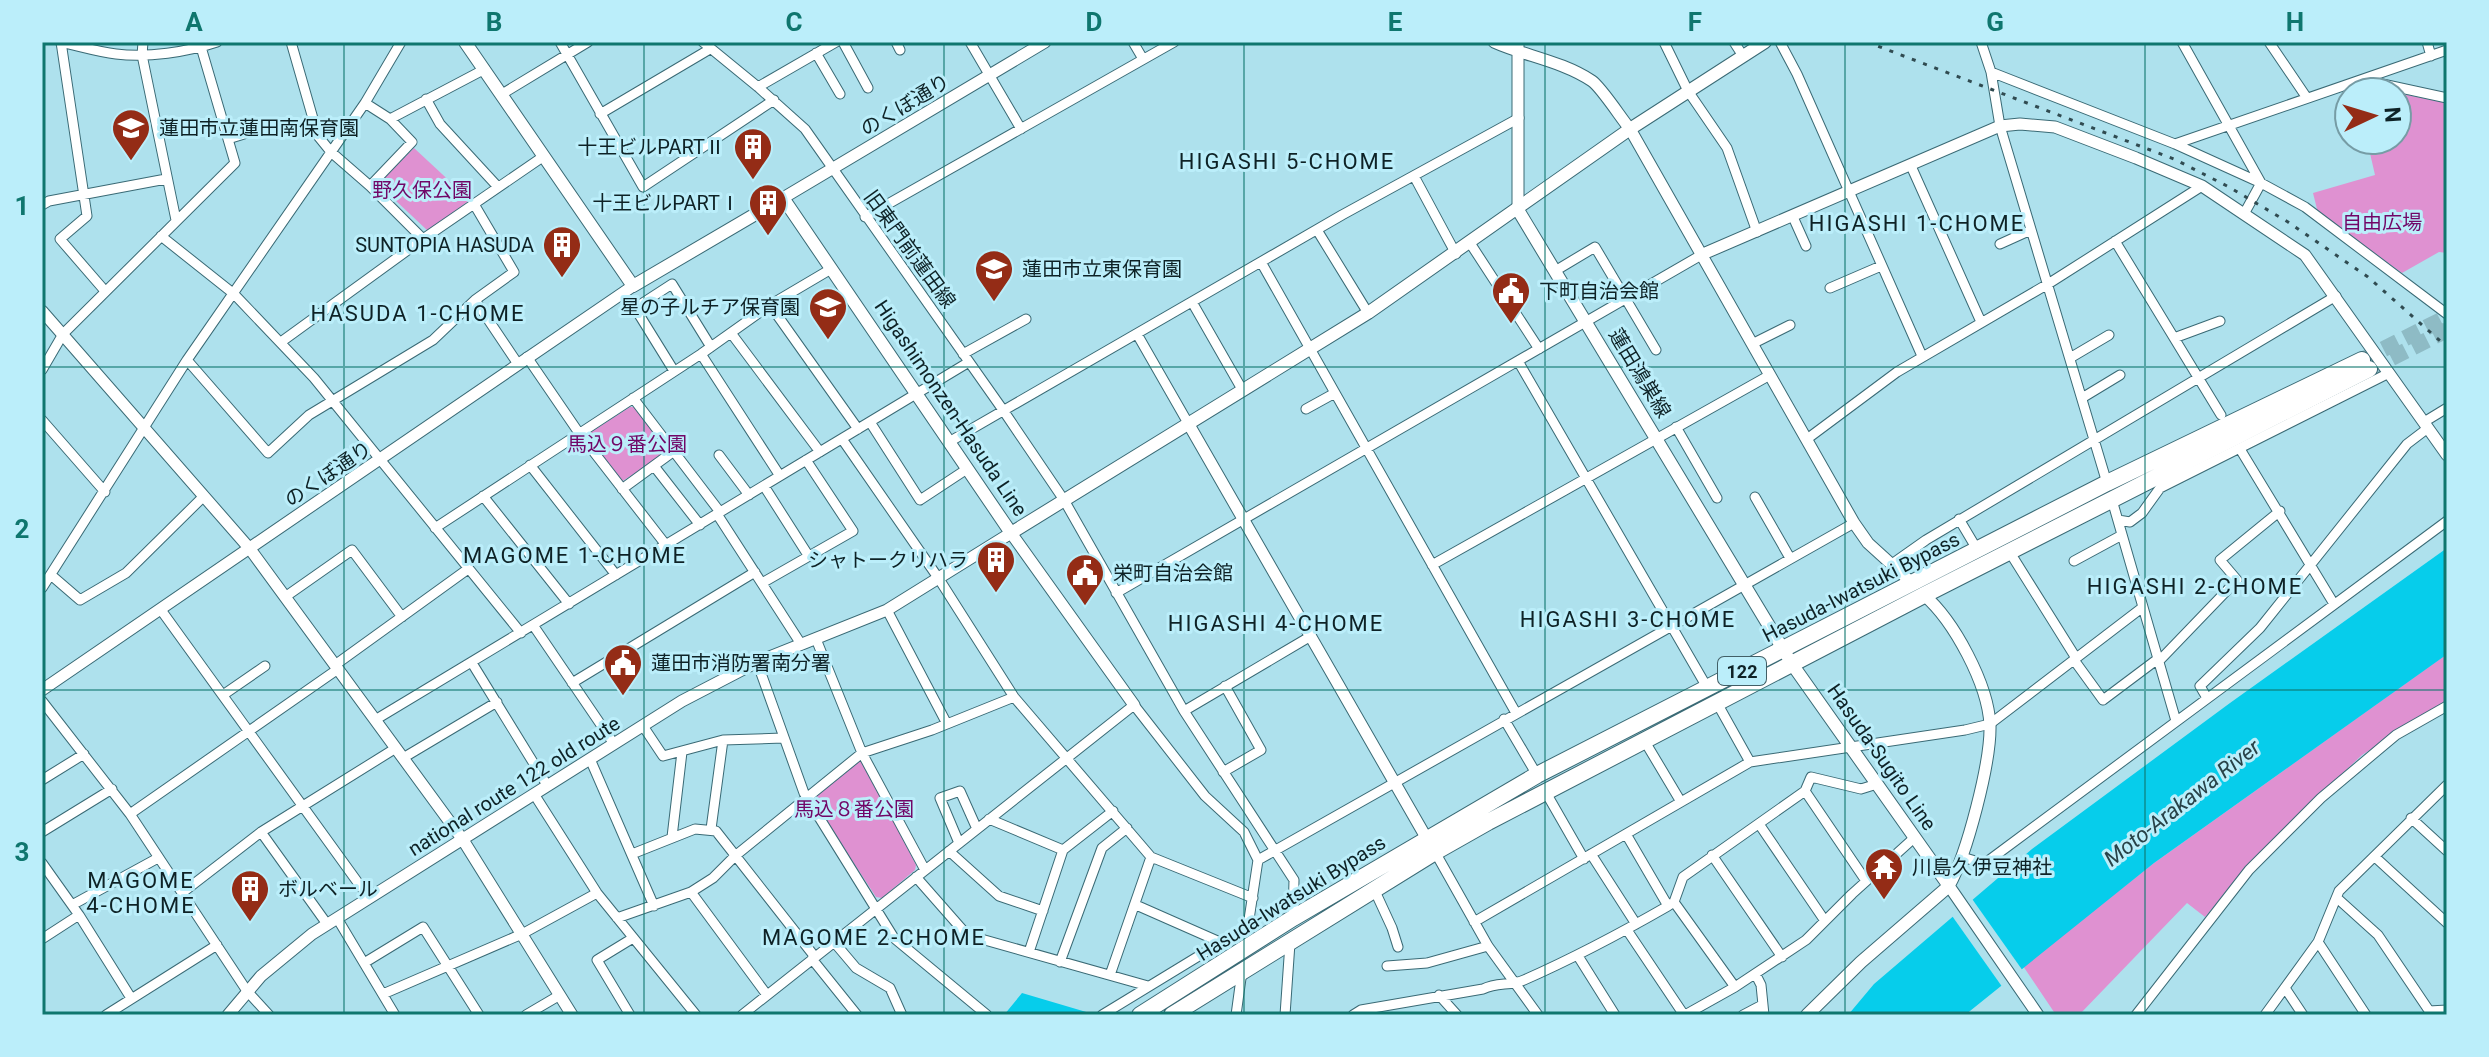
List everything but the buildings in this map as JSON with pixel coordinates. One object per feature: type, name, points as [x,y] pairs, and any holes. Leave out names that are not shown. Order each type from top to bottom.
[{"type":"highway","name":"Hasuda-Iwatsuki Bypass","points":[[1172,1015],[1374,889],[1431,845],[1537,775],[1712,696],[1918,589],[1978,551],[2110,492],[2366,365]]},
{"type":"highway","name":"Hasuda-Iwatsuki Bypass","points":[[1918,589],[2009,551],[2110,492]]},
{"type":"highway","name":"Hasuda-Iwatsuki Bypass","points":[[1140,1015],[1293,918],[1644,739],[1712,696]]},
{"type":"main road","points":[[465,42],[633,286],[783,198]]},
{"type":"main road","points":[[1518,210],[1630,129],[1765,42]]},
{"type":"main road","name":"Higashimonzen-Hasuda Line","points":[[783,198],[1011,533],[1311,351],[1518,210]]},
{"type":"main road","name":"蓮田鴻巣線","points":[[1518,210],[1788,657]]},
{"type":"main road","name":"Hasuda-Sugito Line","points":[[1788,657],[1953,892]]},
{"type":"main road","points":[[1807,1015],[1861,962],[1953,892]]},
{"type":"street","points":[[105,291],[60,239],[87,216],[61,42],[116,54],[142,55],[217,42]]},
{"type":"street","points":[[143,42],[142,55],[176,220]]},
{"type":"street","points":[[291,42],[318,136],[423,239]]},
{"type":"street","points":[[42,588],[187,360],[365,103],[401,42]]},
{"type":"street","points":[[560,42],[643,187],[774,100]]},
{"type":"street","points":[[502,94],[588,42]]},
{"type":"street","points":[[758,87],[816,53],[824,45],[836,42]]},
{"type":"street","points":[[843,42],[868,88]]},
{"type":"street","points":[[970,42],[1021,129]]},
{"type":"street","name":"のくぼ通り","points":[[783,198],[1045,42]]},
{"type":"street","points":[[1133,42],[1143,59]]},
{"type":"street","points":[[865,217],[1174,42]]},
{"type":"street","points":[[1494,42],[1518,47],[1594,82],[1630,129],[1854,523],[1868,543],[1939,609],[1969,657],[1990,724],[1985,765],[1953,892],[2038,1015]]},
{"type":"street","points":[[1664,42],[1688,91],[1727,148],[1757,232]]},
{"type":"street","points":[[1734,42],[1743,56]]},
{"type":"street","points":[[1780,42],[1922,356]]},
{"type":"street","points":[[1981,42],[1991,72],[2000,126],[2176,721]]},
{"type":"street","points":[[2182,42],[2261,183]]},
{"type":"street","points":[[2269,42],[2307,98]]},
{"type":"street","points":[[2427,42],[2431,56]]},
{"type":"street","points":[[600,114],[705,44]]},
{"type":"street","name":"旧東門前蓮田線","points":[[705,44],[805,129],[1064,500],[1184,711],[1294,880],[1293,918]]},
{"type":"street","points":[[42,370],[63,334],[235,163],[201,47]]},
{"type":"street","points":[[1518,47],[1518,210]]},
{"type":"street","points":[[2371,76],[2447,50]]},
{"type":"street","points":[[816,53],[840,94]]},
{"type":"street","points":[[390,119],[485,69]]},
{"type":"street","points":[[1991,72],[2175,144],[2261,183],[2305,207],[2447,314]]},
{"type":"street","points":[[2175,144],[2333,89]]},
{"type":"street","points":[[2413,90],[2447,98]]},
{"type":"street","points":[[426,99],[440,124],[498,187]]},
{"type":"street","points":[[365,103],[390,119],[412,142],[370,186]]},
{"type":"street","points":[[949,442],[1317,230],[1519,118]]},
{"type":"street","points":[[1116,593],[1703,254],[2000,126],[2055,127],[2202,186],[2305,255],[2447,455]]},
{"type":"street","points":[[228,139],[260,129]]},
{"type":"street","points":[[281,342],[544,156]]},
{"type":"street","points":[[1911,166],[1981,322]]},
{"type":"street","points":[[1414,176],[1456,254]]},
{"type":"street","points":[[44,199],[166,179]]},
{"type":"street","points":[[2244,214],[2261,183]]},
{"type":"street","points":[[1807,439],[1922,356],[2048,284],[2202,186]]},
{"type":"street","points":[[187,360],[268,453],[309,415],[433,340],[475,300],[514,272],[474,204]]},
{"type":"street","points":[[1793,217],[1806,246]]},
{"type":"street","points":[[1317,230],[1368,313]]},
{"type":"street","points":[[2000,244],[2031,230]]},
{"type":"street","points":[[161,236],[234,294],[281,342],[521,633]]},
{"type":"street","points":[[2115,241],[2221,415]]},
{"type":"street","points":[[1470,243],[1539,349]]},
{"type":"street","points":[[1555,271],[1595,247],[1656,350]]},
{"type":"street","points":[[1261,262],[1516,713]]},
{"type":"street","points":[[1830,288],[1881,266]]},
{"type":"street","points":[[435,528],[701,354],[770,305],[831,269]]},
{"type":"street","points":[[674,371],[635,308],[672,284],[711,347]]},
{"type":"street","name":"のくぼ通り","points":[[42,690],[633,286]]},
{"type":"street","points":[[1892,564],[1959,519],[2336,296]]},
{"type":"street","points":[[475,300],[666,545]]},
{"type":"street","points":[[1192,302],[1243,391]]},
{"type":"street","points":[[770,305],[858,429]]},
{"type":"street","points":[[42,311],[250,549],[463,840],[572,1015]]},
{"type":"street","points":[[375,720],[916,394],[1026,319]]},
{"type":"street","points":[[2174,338],[2220,321]]},
{"type":"street","points":[[1752,344],[1790,325]]},
{"type":"street","points":[[731,333],[820,452]]},
{"type":"street","points":[[1137,334],[1488,946],[1538,1015]]},
{"type":"street","points":[[2070,358],[2109,335]]},
{"type":"street","points":[[701,354],[780,476]]},
{"type":"street","points":[[1518,361],[1750,762]]},
{"type":"street","points":[[2118,520],[2130,522],[2142,513],[2160,488],[2389,373]]},
{"type":"street","points":[[1432,565],[1770,375]]},
{"type":"street","points":[[2082,398],[2120,375]]},
{"type":"street","points":[[1306,409],[1335,393]]},
{"type":"street","points":[[633,398],[719,513],[801,644]]},
{"type":"street","points":[[2207,698],[2200,686],[2260,628],[2407,444],[2447,408]]},
{"type":"street","points":[[42,420],[105,492]]},
{"type":"street","points":[[870,422],[920,500],[967,469]]},
{"type":"street","points":[[1676,427],[1717,498]]},
{"type":"street","points":[[842,439],[939,579],[1014,697],[1151,857],[1253,898]]},
{"type":"street","points":[[2240,449],[2334,604]]},
{"type":"street","points":[[622,489],[674,451]]},
{"type":"street","points":[[719,455],[749,495]]},
{"type":"street","points":[[762,583],[853,531],[806,460]]},
{"type":"street","points":[[530,465],[616,575]]},
{"type":"street","points":[[654,466],[700,525]]},
{"type":"street","points":[[764,486],[808,555]]},
{"type":"street","points":[[51,575],[80,600],[126,573],[204,496]]},
{"type":"street","points":[[483,496],[569,604]]},
{"type":"street","points":[[1755,497],[1790,558]]},
{"type":"street","points":[[2009,551],[2103,700],[2159,659],[2237,580],[2220,560],[2280,511]]},
{"type":"street","points":[[1959,519],[1978,551]]},
{"type":"street","points":[[1962,857],[1982,863],[1988,861],[2447,521]]},
{"type":"street","points":[[1258,860],[1670,624],[1854,523]]},
{"type":"street","points":[[1011,533],[1134,705],[1205,796],[1244,832],[1258,860],[1248,926],[1102,1015]]},
{"type":"street","name":"national route 122 old route","points":[[228,1015],[278,959],[332,921],[682,701],[757,662],[887,610],[1011,533]]},
{"type":"street","points":[[2074,561],[2122,535]]},
{"type":"street","points":[[285,597],[352,550],[402,617]]},
{"type":"street","points":[[130,814],[248,732],[468,569]]},
{"type":"street","points":[[572,683],[755,572]]},
{"type":"street","points":[[1474,922],[1750,762],[1990,724],[2143,607]]},
{"type":"street","points":[[161,610],[369,898]]},
{"type":"street","points":[[887,610],[947,724]]},
{"type":"street","points":[[533,625],[614,744]]},
{"type":"street","points":[[1184,711],[1311,636]]},
{"type":"street","points":[[816,639],[862,753],[925,870]]},
{"type":"street","points":[[757,662],[807,798],[894,938],[983,1014]]},
{"type":"street","points":[[472,663],[547,785]]},
{"type":"street","points":[[223,695],[265,666]]},
{"type":"street","points":[[1223,772],[1261,750],[1225,686]]},
{"type":"street","points":[[617,918],[691,892],[713,878],[735,856],[862,753],[1014,697]]},
{"type":"street","points":[[42,701],[112,789],[247,991],[269,1015]]},
{"type":"street","points":[[182,893],[261,832],[302,806],[497,702]]},
{"type":"street","points":[[742,1015],[1134,705]]},
{"type":"street","points":[[2136,1015],[2249,870],[2321,798],[2396,735],[2447,706]]},
{"type":"street","points":[[1504,719],[1537,775]]},
{"type":"street","points":[[643,726],[663,756],[723,740],[783,738]]},
{"type":"street","points":[[1644,739],[1681,802]]},
{"type":"street","points":[[711,829],[723,740]]},
{"type":"street","points":[[672,837],[682,752]]},
{"type":"street","points":[[42,780],[84,754]]},
{"type":"street","points":[[590,759],[654,906]]},
{"type":"street","points":[[1353,1015],[1361,1010],[1483,989],[1492,984],[1514,985],[1578,956],[1671,904],[1683,877],[1805,791],[1811,777],[1861,789],[1877,784]]},
{"type":"street","points":[[2265,1015],[2318,942],[2339,891],[2447,785]]},
{"type":"street","points":[[42,832],[112,789]]},
{"type":"street","points":[[959,843],[940,798],[960,791],[977,829]]},
{"type":"street","points":[[1545,791],[1684,1015],[1756,975],[1806,940],[1914,838]]},
{"type":"street","points":[[1805,791],[1866,881]]},
{"type":"street","points":[[534,794],[597,893],[696,1015]]},
{"type":"street","points":[[1029,952],[1063,850],[1113,811]]},
{"type":"street","points":[[2411,818],[2447,851]]},
{"type":"street","points":[[989,819],[1063,850]]},
{"type":"street","points":[[1759,824],[1825,921]]},
{"type":"street","points":[[1060,962],[1102,848],[1127,828]]},
{"type":"street","points":[[632,854],[695,829],[716,831],[857,1015]]},
{"type":"street","points":[[261,832],[364,963],[395,1015]]},
{"type":"street","points":[[1626,834],[1671,904],[1735,987]]},
{"type":"street","points":[[949,851],[999,896],[1043,911]]},
{"type":"street","points":[[1712,855],[1782,957]]},
{"type":"street","points":[[1110,975],[1151,857]]},
{"type":"street","points":[[2375,857],[2447,923]]},
{"type":"street","points":[[72,905],[158,858]]},
{"type":"street","points":[[42,863],[46,877],[72,905],[131,998]]},
{"type":"street","points":[[916,877],[967,935],[1148,986]]},
{"type":"street","points":[[1374,889],[1398,947]]},
{"type":"street","points":[[691,892],[767,995]]},
{"type":"street","points":[[383,994],[522,934],[597,893]]},
{"type":"street","points":[[2337,898],[2378,935],[2431,1013],[2447,1010]]},
{"type":"street","points":[[1136,905],[1220,942]]},
{"type":"street","points":[[42,939],[79,915]]},
{"type":"street","points":[[364,963],[423,927],[479,1015]]},
{"type":"street","points":[[630,1015],[597,960],[633,938]]},
{"type":"street","points":[[1285,1015],[1290,940]]},
{"type":"street","points":[[834,942],[856,968],[890,988],[902,1015]]},
{"type":"street","points":[[2318,942],[2366,1015]]},
{"type":"street","points":[[106,1015],[217,945]]},
{"type":"street","points":[[1387,966],[1427,963],[1488,946]]},
{"type":"street","points":[[1578,956],[1615,1015]]},
{"type":"street","points":[[1236,1015],[1242,970]]},
{"type":"street","points":[[1743,1015],[1763,1010],[1761,985],[1756,975]]},
{"type":"street","points":[[2285,988],[2303,1015]]},
{"type":"street","points":[[526,1015],[560,995]]},
{"type":"street","points":[[1439,995],[1457,1015]]},
{"type":"green space","name":"自由広場","points":[[2413,96],[2447,103],[2447,253],[2439,252],[2402,273],[2318,213],[2313,193],[2375,175],[2371,156],[2413,156]]},
{"type":"green space","name":"野久保公園","points":[[414,148],[470,200],[428,231],[378,184]]},
{"type":"green space","name":"馬込９番公園","points":[[630,407],[635,407],[667,448],[667,453],[621,482],[588,440],[588,434]]},
{"type":"green space","points":[[2447,654],[2447,701],[2362,755],[2262,850],[2205,917],[2187,903],[2079,1015],[2056,1015],[2023,966],[2154,863]]},
{"type":"green space","name":"馬込８番公園","points":[[858,761],[863,761],[916,865],[915,870],[882,898],[876,897],[815,804],[815,797]]},
{"type":"water","name":"Moto-Arakawa River","points":[[2447,548],[2446,655],[2154,863],[1965,1015],[1848,1015],[1874,984],[2032,849]]},
{"type":"water","points":[[1022,993],[1093,1014],[1004,1015]]},
{"type":"pier","points":[[1970,896],[2023,971],[2003,988],[1950,913]]},
{"type":"tunnel","points":[[2362,360],[2447,317]]},
{"type":"tunnel","points":[[2370,369],[2447,330]]},
{"type":"railway","points":[[1867,42],[2174,159],[2229,187],[2288,222],[2368,277],[2447,347]]},
{"type":"place","name":"蓮田市立蓮田南保育園","points":[[131,162]]},
{"type":"place","name":"十王ビルPARTⅡ","points":[[753,181]]},
{"type":"place","name":"十王ビルPARTⅠ","points":[[768,237]]},
{"type":"place","name":"SUNTOPIA HASUDA","points":[[562,279]]},
{"type":"place","name":"蓮田市立東保育園","points":[[994,303]]},
{"type":"place","name":"下町自治会館","points":[[1511,325]]},
{"type":"place","name":"星の子ルチア保育園","points":[[828,341]]},
{"type":"place","name":"シャトークリハラ","points":[[996,594]]},
{"type":"place","name":"栄町自治会館","points":[[1085,607]]},
{"type":"place","name":"蓮田市消防署南分署","points":[[623,697]]},
{"type":"place","name":"川島久伊豆神社","points":[[1884,901]]},
{"type":"place","name":"ボルベール","points":[[250,923]]},
{"type":"district","name":"HIGASHI 5-CHOME","points":[[1287,161]]},
{"type":"district","name":"HIGASHI 1-CHOME","points":[[1917,223]]},
{"type":"district","name":"HASUDA 1-CHOME","points":[[418,313]]},
{"type":"district","name":"MAGOME 1-CHOME","points":[[575,555]]},
{"type":"district","name":"HIGASHI 2-CHOME","points":[[2195,586]]},
{"type":"district","name":"HIGASHI 3-CHOME","points":[[1628,619]]},
{"type":"district","name":"HIGASHI 4-CHOME","points":[[1276,623]]},
{"type":"district","name":"MAGOME 4-CHOME","points":[[141,892]]},
{"type":"district","name":"MAGOME 2-CHOME","points":[[874,937]]}]
